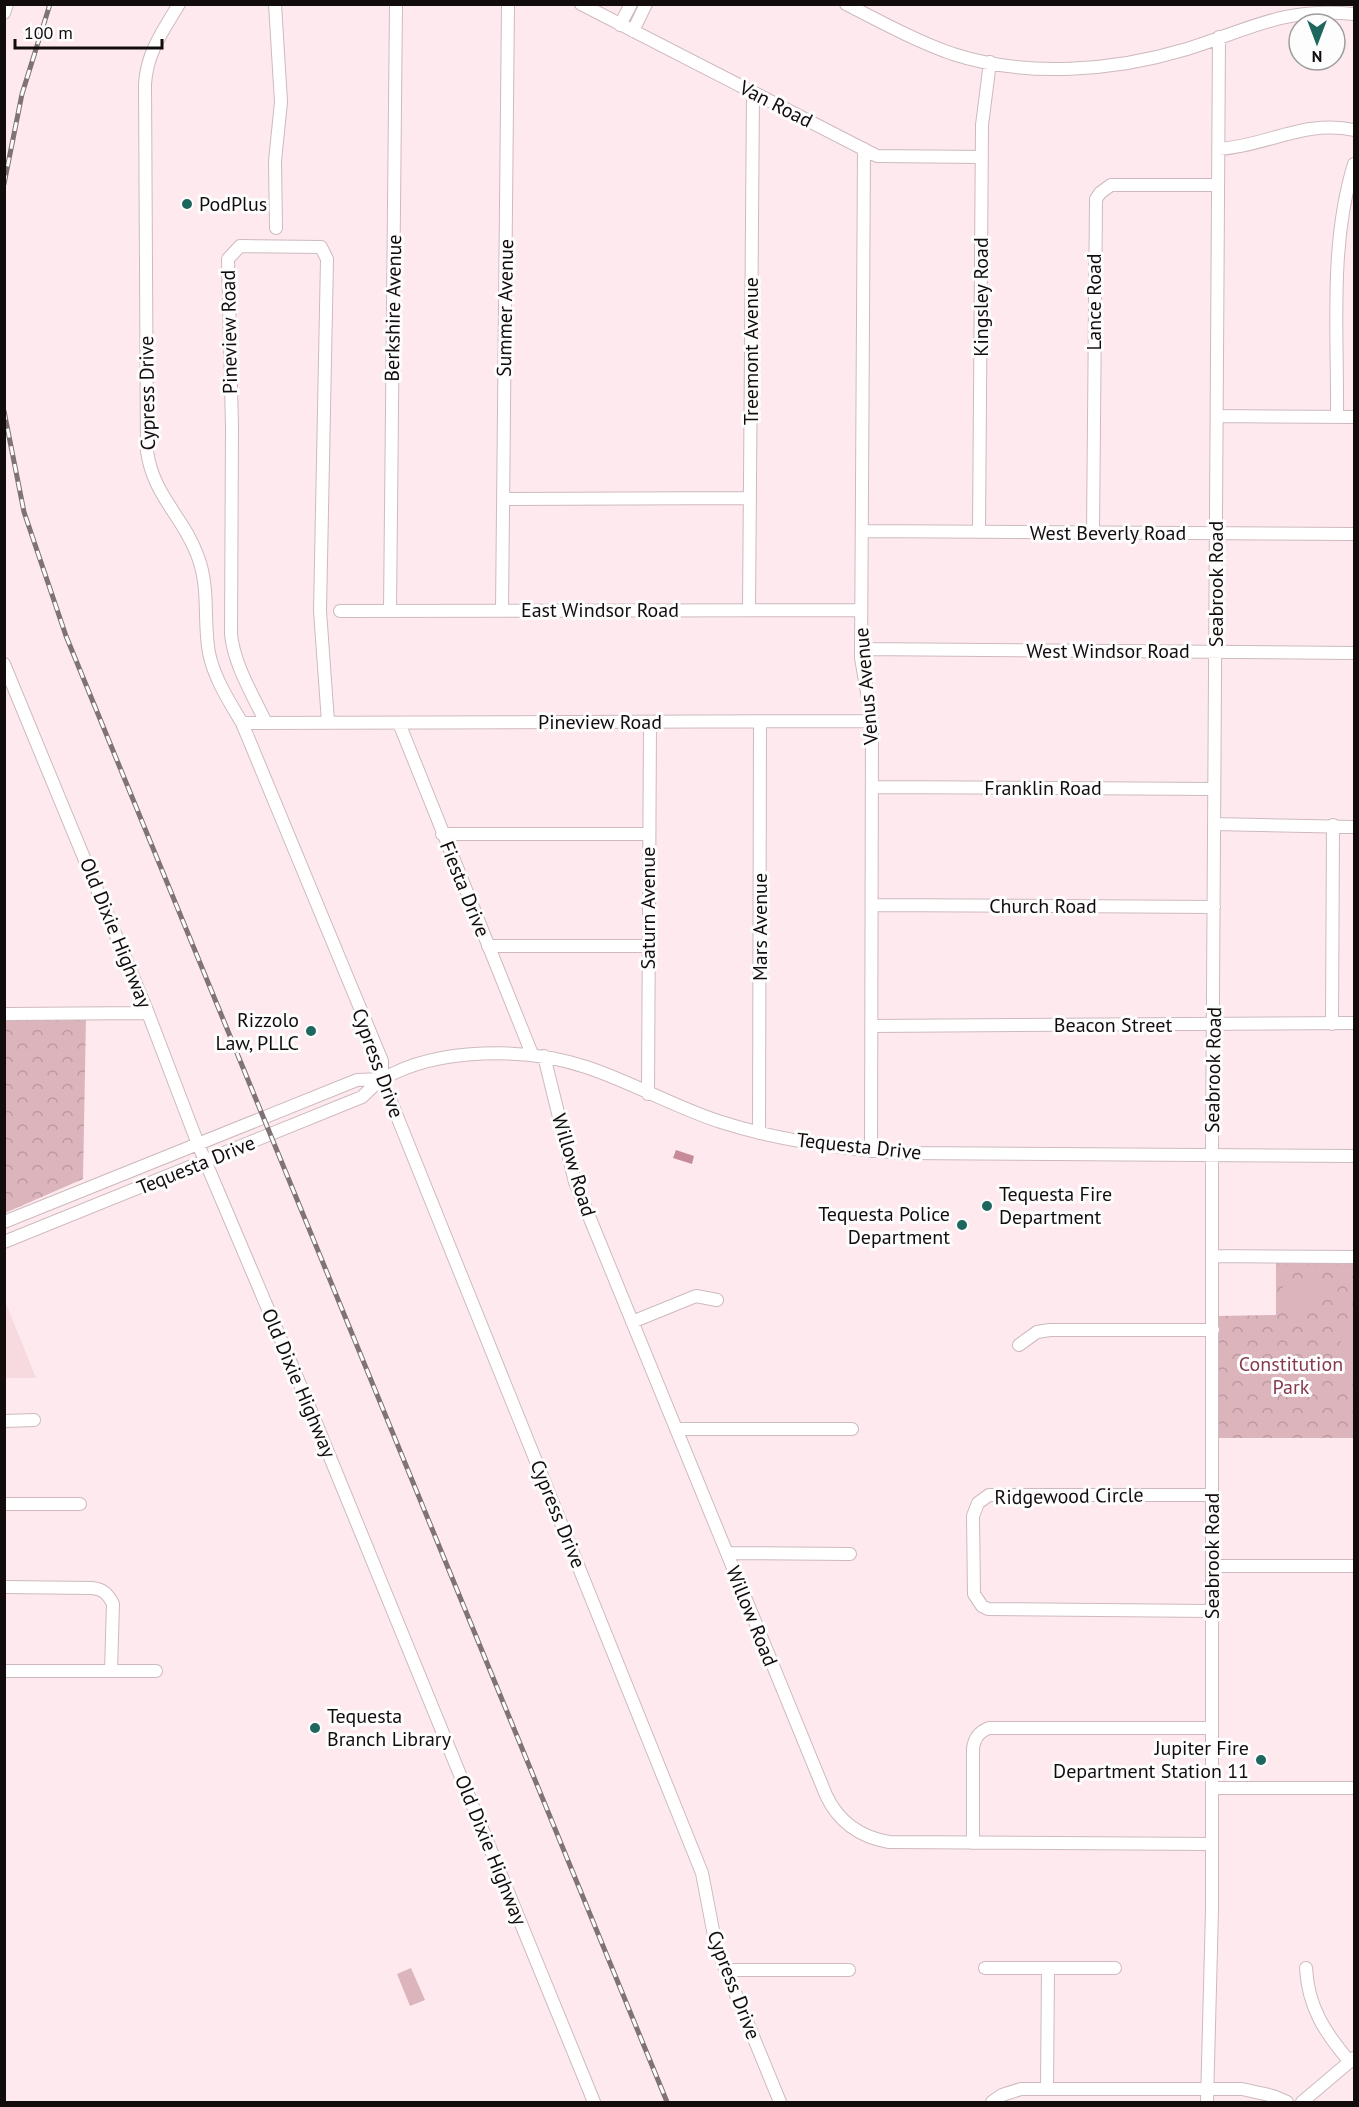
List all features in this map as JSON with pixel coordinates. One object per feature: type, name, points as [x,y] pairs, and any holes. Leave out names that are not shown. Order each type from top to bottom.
[{"type":"street","points":[[4,13],[7,4]]},
{"type":"street","name":"Cypress Drive","points":[[179,4],[155,42],[148,63],[145,84],[147,451],[156,487],[189,537],[200,562],[206,586],[207,635],[214,670],[243,726],[382,1061],[382,1079],[702,1873],[711,1926],[726,1970],[780,2103]]},
{"type":"street","points":[[275,4],[281,102],[275,161],[276,228]]},
{"type":"street","name":"Berkshire Avenue","points":[[390,611],[396,4]]},
{"type":"street","name":"Summer Avenue","points":[[502,610],[508,4]]},
{"type":"street","name":"Van Road","points":[[581,4],[878,156],[982,157]]},
{"type":"street","points":[[620,25],[631,4]]},
{"type":"street","points":[[633,31],[646,4]]},
{"type":"street","points":[[846,4],[890,27],[956,55],[990,62],[1059,68],[1097,67],[1158,57],[1283,16],[1318,13],[1354,14]]},
{"type":"street","name":"Seabrook Road","points":[[1207,2103],[1212,1844],[1212,1155],[1219,37]]},
{"type":"street","name":"Kingsley Road","points":[[979,532],[982,157],[984,105],[990,62]]},
{"type":"street","name":"Treemont Avenue","points":[[749,610],[753,93]]},
{"type":"street","points":[[1219,149],[1254,145],[1301,129],[1335,127],[1354,130]]},
{"type":"street","name":"Venus Avenue","points":[[864,149],[861,649],[862,673],[872,721],[871,1151]]},
{"type":"street","points":[[1337,417],[1339,251],[1346,194],[1354,164]]},
{"type":"street","name":"Lance Road","points":[[1093,533],[1096,199],[1105,188],[1112,185],[1218,185]]},
{"type":"street","name":"Pineview Road","points":[[266,723],[232,647],[232,427],[228,259],[240,246],[321,247],[327,259],[320,611],[328,722]]},
{"type":"street","points":[[1217,416],[1354,417]]},
{"type":"street","points":[[503,499],[750,498]]},
{"type":"street","name":"West Beverly Road","points":[[862,531],[1354,534]]},
{"type":"street","name":"East Windsor Road","points":[[340,611],[861,610]]},
{"type":"street","name":"West Windsor Road","points":[[861,649],[1354,653]]},
{"type":"street","name":"Old Dixie Highway","points":[[4,664],[148,1013],[198,1144],[307,1401],[594,2103]]},
{"type":"street","name":"Pineview Road","points":[[243,726],[266,723],[328,722],[872,721]]},
{"type":"street","name":"Saturn Avenue","points":[[648,1094],[650,722]]},
{"type":"street","name":"Mars Avenue","points":[[759,1133],[760,722]]},
{"type":"street","name":"Fiesta Drive","points":[[399,723],[488,946],[538,1055]]},
{"type":"street","name":"Franklin Road","points":[[872,787],[1214,789]]},
{"type":"street","points":[[1214,824],[1354,827]]},
{"type":"street","points":[[1332,1024],[1333,825]]},
{"type":"street","points":[[442,834],[648,834]]},
{"type":"street","name":"Church Road","points":[[872,904],[1214,907]]},
{"type":"street","points":[[488,946],[648,946]]},
{"type":"street","points":[[4,1014],[148,1013]]},
{"type":"street","name":"Beacon Street","points":[[871,1026],[1354,1023]]},
{"type":"street","name":"Tequesta Drive","points":[[4,1222],[357,1080],[382,1079],[440,1059],[467,1054],[538,1055],[587,1067],[684,1109],[759,1133],[806,1143],[871,1151],[1354,1156]]},
{"type":"street","name":"Willow Road","points":[[538,1055],[575,1182],[826,1795],[839,1816],[858,1832],[881,1841],[1212,1844]]},
{"type":"street","name":"Tequesta Drive","points":[[4,1242],[362,1097],[382,1079]]},
{"type":"street","points":[[1212,1256],[1354,1257]]},
{"type":"street","points":[[632,1322],[696,1296],[717,1300]]},
{"type":"street","points":[[1019,1345],[1031,1335],[1050,1330],[1213,1330]]},
{"type":"street","points":[[4,1421],[34,1420]]},
{"type":"street","points":[[676,1429],[852,1430]]},
{"type":"street","name":"Ridgewood Circle","points":[[1212,1611],[988,1609],[977,1601],[974,1594],[973,1516],[978,1503],[989,1495],[1213,1495]]},
{"type":"street","points":[[4,1504],[80,1504]]},
{"type":"street","points":[[727,1553],[850,1554]]},
{"type":"street","points":[[1212,1566],[1354,1566]]},
{"type":"street","points":[[4,1587],[92,1588],[100,1589],[108,1594],[113,1604],[111,1671]]},
{"type":"street","points":[[4,1671],[156,1671]]},
{"type":"street","points":[[973,1843],[973,1749],[974,1742],[982,1731],[989,1728],[1212,1728]]},
{"type":"street","points":[[1212,1788],[1354,1788]]},
{"type":"street","points":[[985,1968],[1115,1968]]},
{"type":"street","points":[[1047,2088],[1048,1968]]},
{"type":"street","points":[[1302,2103],[1352,2060],[1320,2023],[1308,1993],[1306,1968]]},
{"type":"street","points":[[726,1970],[849,1970]]},
{"type":"street","points":[[992,2103],[1015,2090],[1047,2088],[1257,2091],[1287,2103]]},
{"type":"shaded area","points":[[5,1301],[36,1378],[5,1378]]},
{"type":"green space","points":[[86,1017],[83,1179],[5,1213],[4,1018]]},
{"type":"green space","name":"Constitution Park","points":[[1276,1259],[1354,1259],[1354,1438],[1215,1438],[1216,1316],[1276,1315]]},
{"type":"green space","points":[[1283,1282],[1322,1282],[1322,1304],[1316,1304],[1316,1311],[1282,1311]]},
{"type":"green space","points":[[1341,1329],[1354,1329],[1354,1373],[1340,1373]]},
{"type":"green space","points":[[411,1968],[425,2000],[410,2006],[397,1974]]},
{"type":"water","points":[[676,1150],[694,1156],[692,1164],[673,1158]]},
{"type":"railway","points":[[4,184],[22,94],[50,4]]},
{"type":"railway","points":[[4,411],[24,512],[66,636],[667,2102]]},
{"type":"place","name":"PodPlus","points":[[187,204]]},
{"type":"place","name":"Rizzolo Law, PLLC","points":[[311,1031]]},
{"type":"place","name":"Tequesta Fire Department","points":[[987,1206]]},
{"type":"place","name":"Tequesta Police Department","points":[[962,1225]]},
{"type":"place","name":"Tequesta Branch Library","points":[[315,1728]]},
{"type":"place","name":"Jupiter Fire Department Station 11","points":[[1261,1760]]}]
